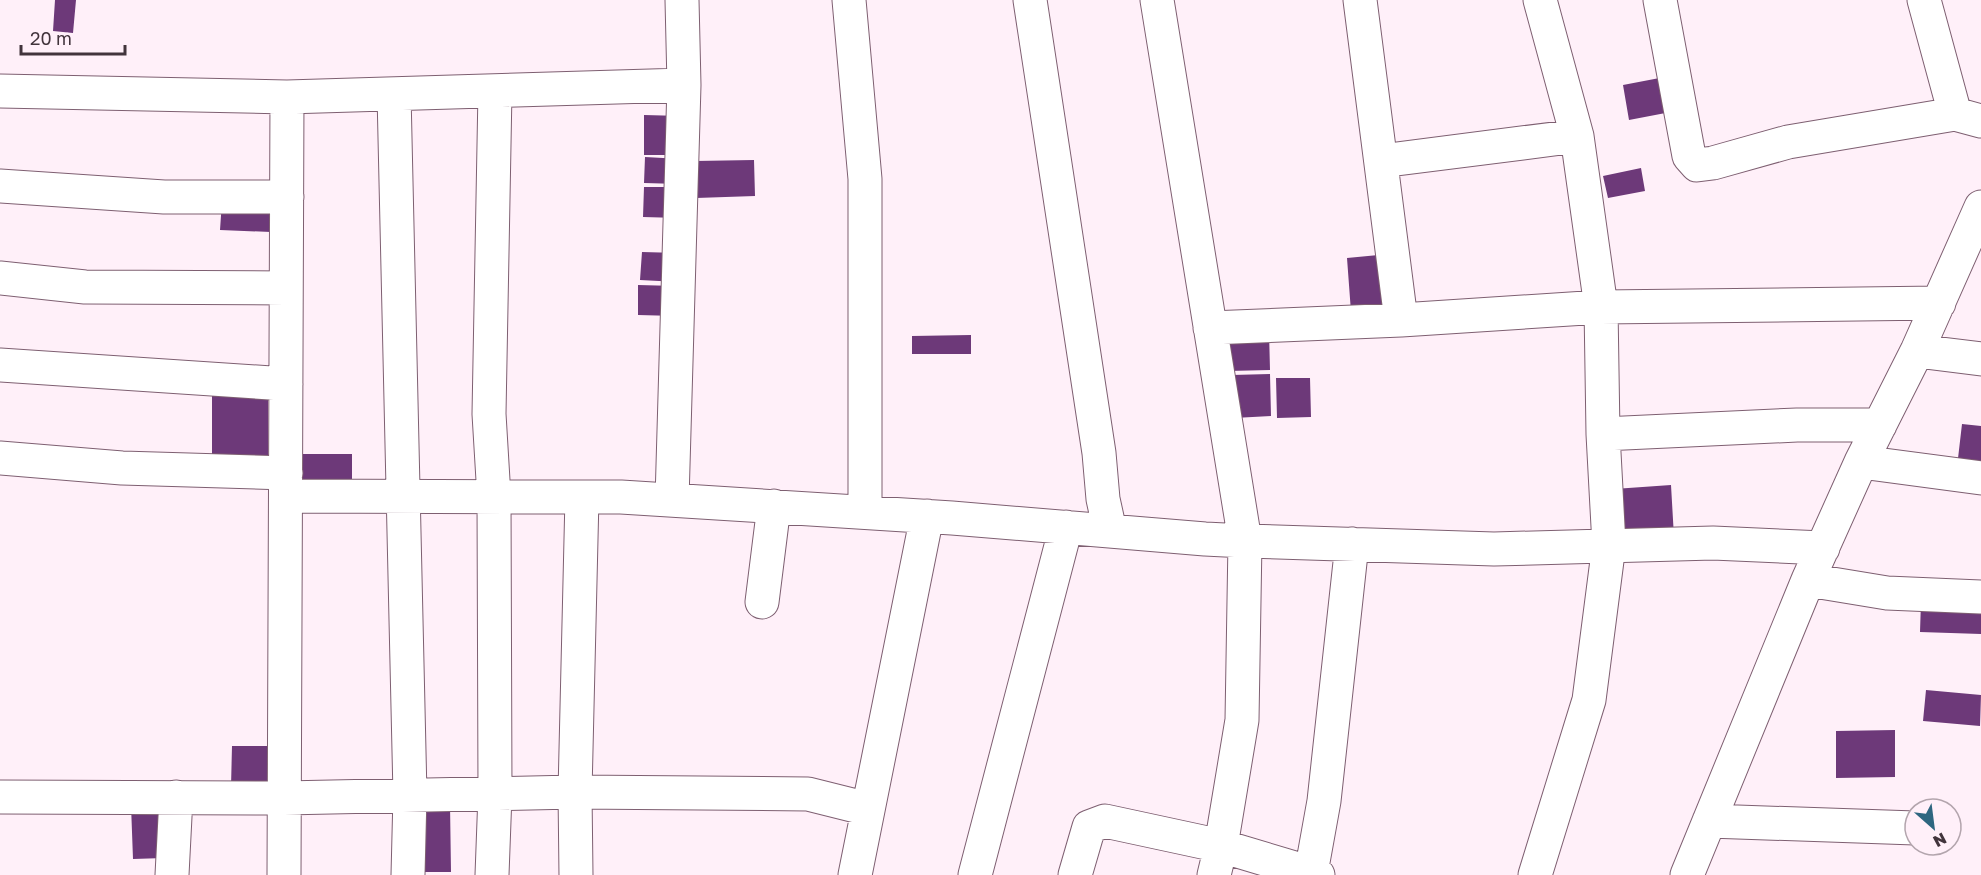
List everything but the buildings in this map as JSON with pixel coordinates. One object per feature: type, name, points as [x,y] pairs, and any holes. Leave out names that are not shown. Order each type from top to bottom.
[{"type":"street","points":[[672,500],[684,85],[682,0]]},
{"type":"street","points":[[849,0],[865,179],[865,512]]},
{"type":"street","points":[[1030,0],[1099,453],[1103,499],[1110,531]]},
{"type":"street","points":[[1157,0],[1245,541],[1242,720],[1218,861]]},
{"type":"street","points":[[1359,0],[1401,320]]},
{"type":"street","points":[[1534,875],[1588,700],[1609,545],[1603,434],[1601,307],[1577,136],[1540,0]]},
{"type":"street","points":[[1660,0],[1689,156],[1697,165],[1713,163],[1788,142],[1968,118],[1924,0]]},
{"type":"street","points":[[0,91],[287,97],[684,85]]},
{"type":"street","points":[[492,875],[495,794],[494,497],[489,414],[495,91]]},
{"type":"street","points":[[394,94],[410,795],[408,875]]},
{"type":"street","points":[[284,875],[287,97]]},
{"type":"street","points":[[1381,161],[1577,136]]},
{"type":"street","points":[[0,186],[164,197],[287,197]]},
{"type":"street","points":[[1687,875],[1808,580],[1861,462],[1977,226]]},
{"type":"street","points":[[0,278],[85,287],[286,288]]},
{"type":"street","points":[[1210,328],[1401,320],[1601,307],[1939,303]]},
{"type":"street","points":[[1917,351],[1981,359]]},
{"type":"street","points":[[0,365],[286,384]]},
{"type":"street","points":[[1603,434],[1797,425],[1880,424]]},
{"type":"street","points":[[0,458],[404,495],[621,497],[927,516],[1245,541],[1494,549],[1713,543],[1823,548]]},
{"type":"street","points":[[1861,462],[1981,478]]},
{"type":"street","points":[[576,875],[575,792],[582,497]]},
{"type":"street","points":[[762,602],[774,507]]},
{"type":"street","points":[[855,875],[927,516]]},
{"type":"street","points":[[975,875],[1066,527]]},
{"type":"street","points":[[1075,875],[1089,827],[1105,821],[1218,861],[1314,874],[1352,544]]},
{"type":"street","points":[[1808,580],[1887,593],[1981,597]]},
{"type":"street","points":[[0,797],[284,798],[575,792],[807,794],[867,809]]},
{"type":"street","points":[[172,875],[176,797]]},
{"type":"street","points":[[1709,821],[1903,828]]}]
